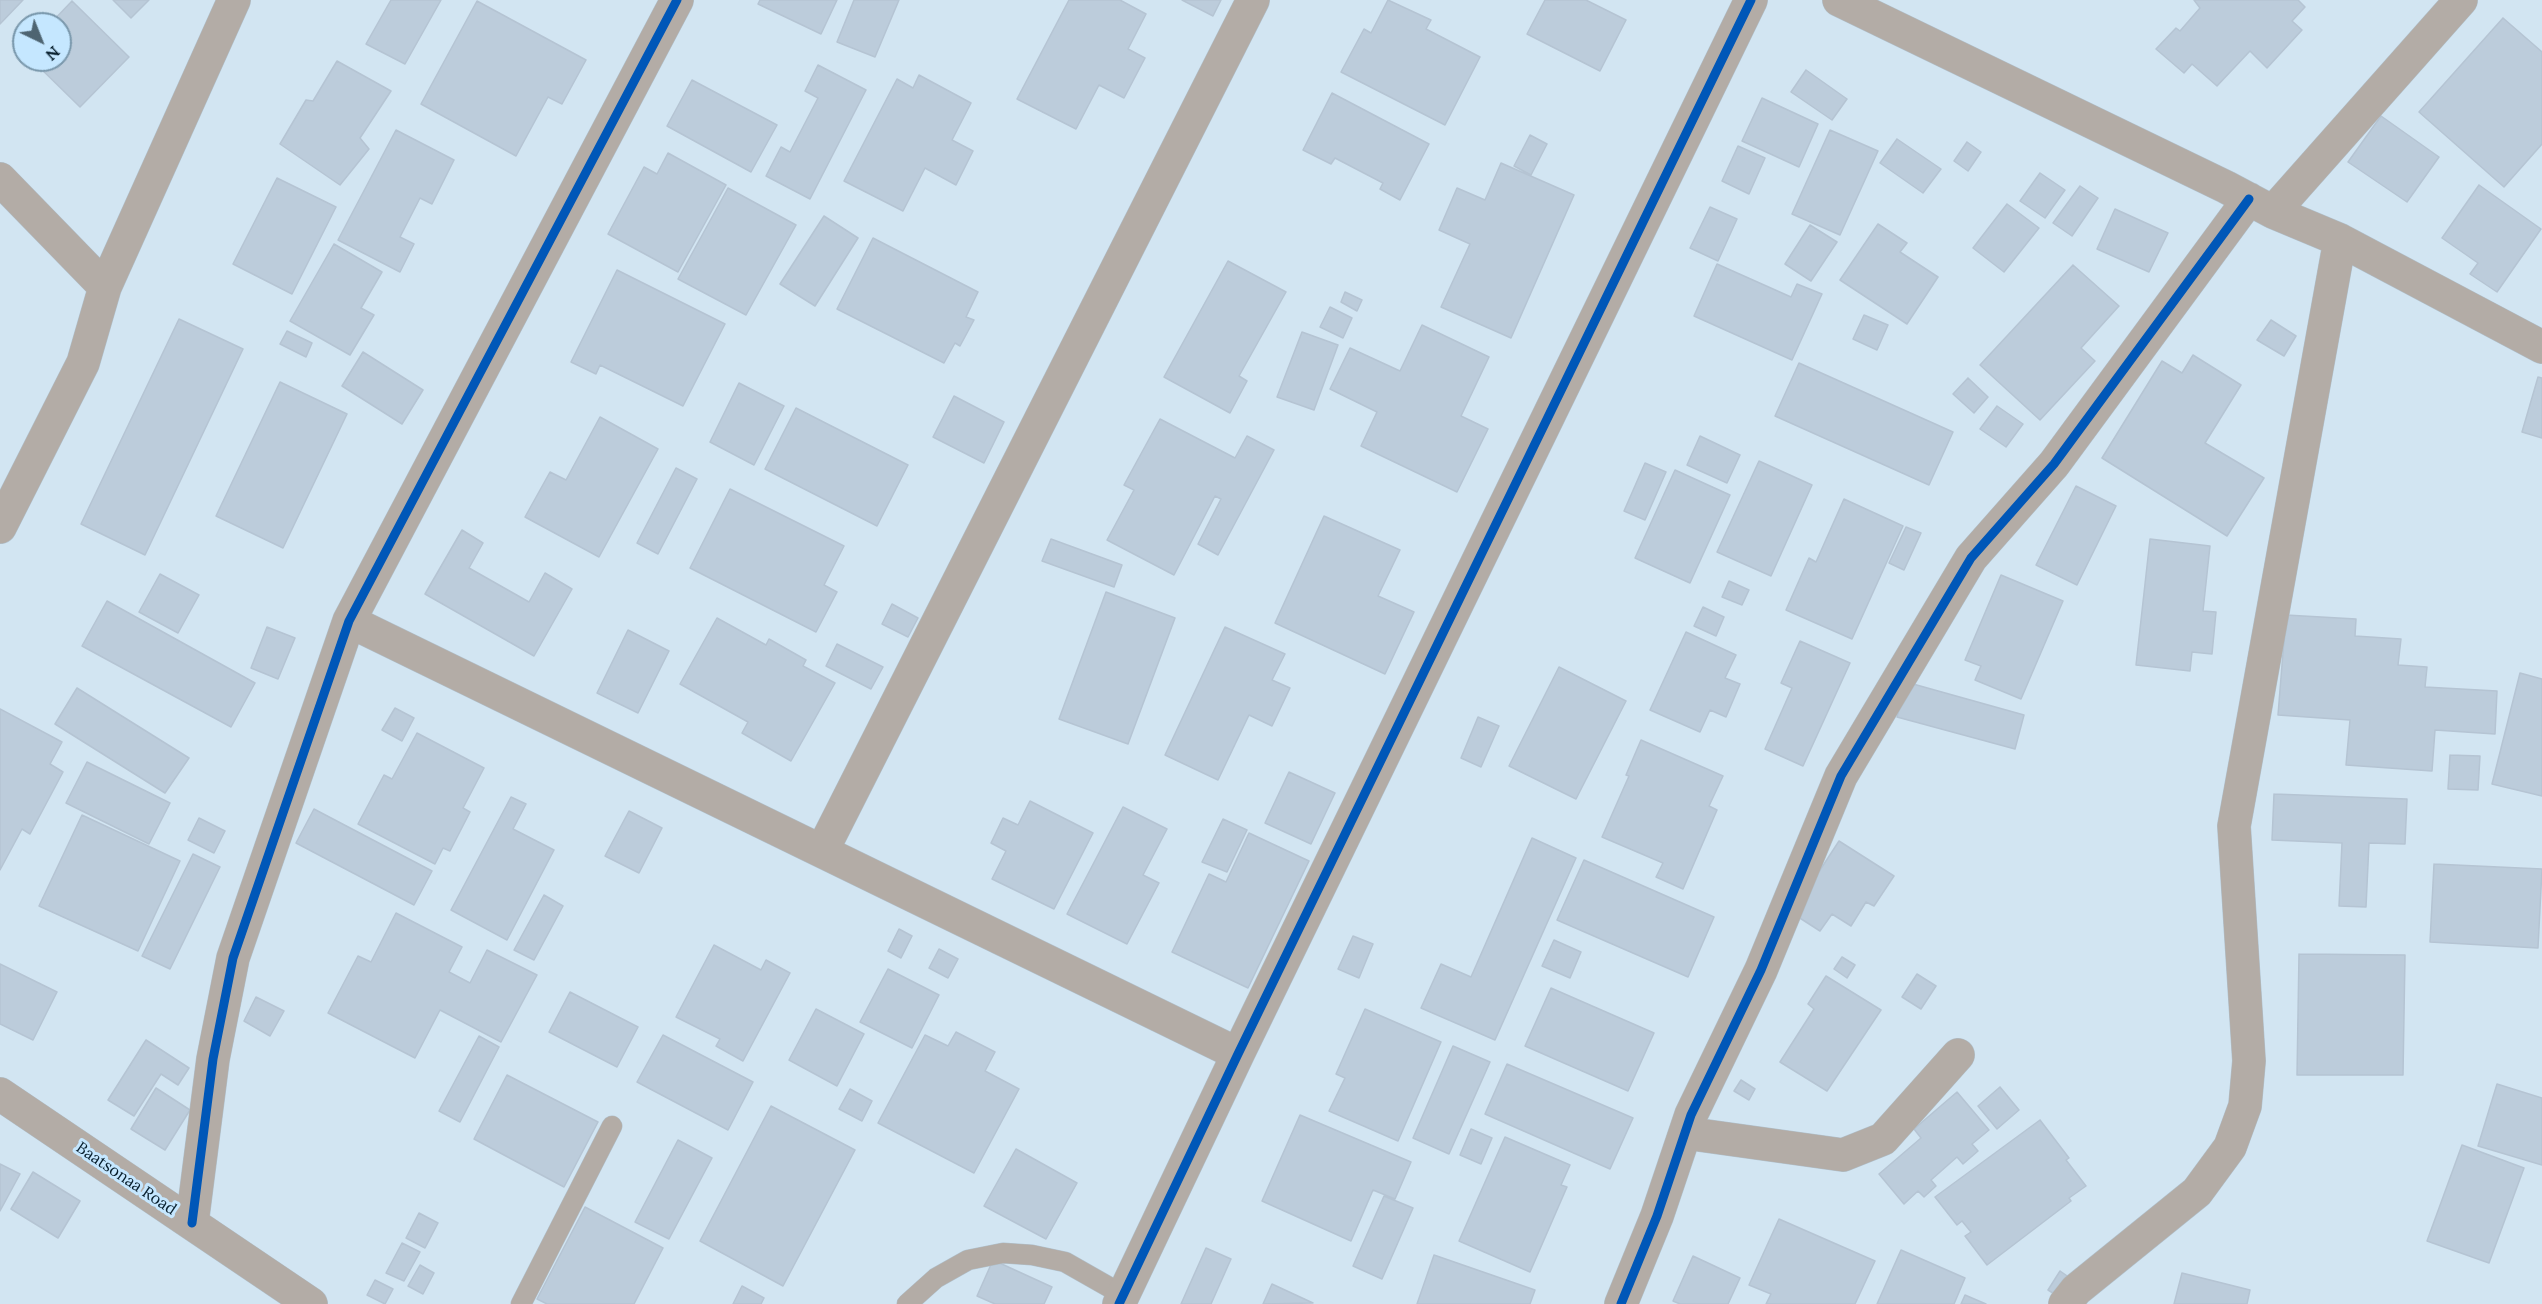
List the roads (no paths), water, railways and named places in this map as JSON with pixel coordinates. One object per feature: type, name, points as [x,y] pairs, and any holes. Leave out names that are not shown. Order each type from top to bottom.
[{"type":"street","points":[[0,527],[83,363],[105,287],[234,0]]},
{"type":"street","points":[[192,1223],[213,1059],[232,958],[349,621],[677,0]]},
{"type":"street","points":[[822,851],[1253,0]]},
{"type":"street","points":[[1121,1299],[1751,0]]},
{"type":"street","points":[[1839,0],[2261,205],[2340,240],[2542,347]]},
{"type":"street","points":[[1621,1304],[1657,1216],[1691,1115],[1761,970],[1841,776],[1971,558],[2054,464],[2261,205],[2461,0]]},
{"type":"street","points":[[0,179],[105,287]]},
{"type":"street","points":[[2065,1304],[2076,1290],[2197,1192],[2230,1147],[2245,1106],[2249,1061],[2234,826],[2340,240]]},
{"type":"street","points":[[349,621],[1238,1054]]},
{"type":"street","points":[[1685,1133],[1843,1155],[1883,1138],[1958,1055]]},
{"type":"street","name":"Baatsonaa Road","points":[[0,1094],[311,1304]]},
{"type":"lane","points":[[521,1304],[612,1126]]},
{"type":"lane","points":[[907,1304],[936,1278],[968,1260],[1003,1253],[1032,1255],[1065,1262],[1121,1299]]}]
